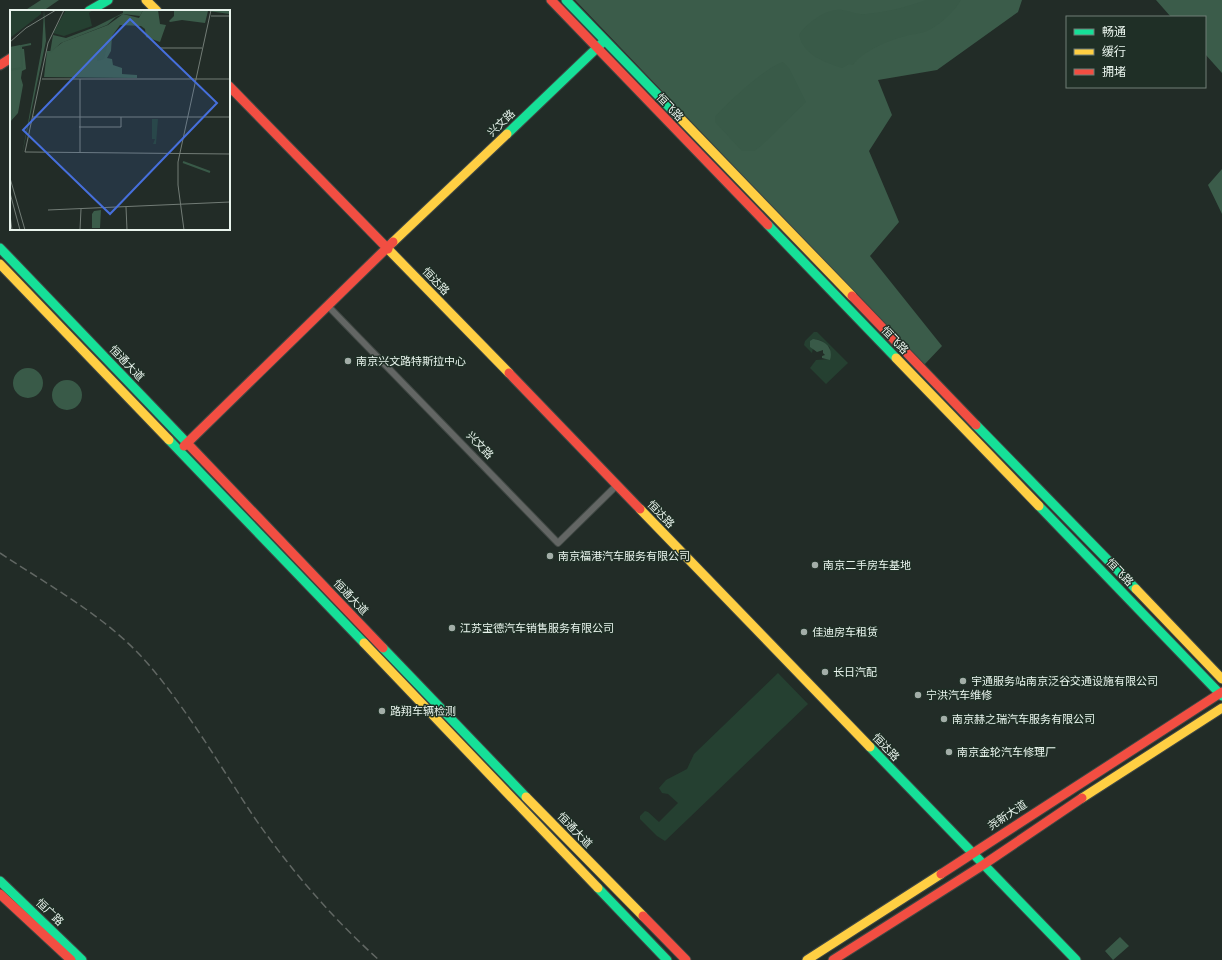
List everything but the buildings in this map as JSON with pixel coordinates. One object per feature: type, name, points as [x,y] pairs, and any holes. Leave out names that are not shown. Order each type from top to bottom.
[{"type":"main road","points":[[92,10],[108,0]]},
{"type":"main road","points":[[146,0],[156,10]]},
{"type":"main road","name":"恒飞路","points":[[551,0],[1221,694]]},
{"type":"main road","name":"恒飞路","points":[[566,0],[1222,679]]},
{"type":"main road","name":"兴文路","points":[[178,452],[387,248],[605,41]]},
{"type":"main road","points":[[0,65],[10,59]]},
{"type":"main road","name":"恒达路","points":[[230,87],[1076,960]]},
{"type":"main road","name":"恒通大道","points":[[0,248],[524,794],[686,960]]},
{"type":"main road","points":[[0,264],[178,452],[666,960]]},
{"type":"main road","name":"尧新大道","points":[[807,960],[972,852],[1221,694]]},
{"type":"main road","points":[[833,960],[983,865],[1134,763],[1222,708]]},
{"type":"main road","name":"恒广路","points":[[0,882],[82,960]]},
{"type":"main road","name":"恒广路","points":[[0,894],[71,960]]},
{"type":"street","name":"兴文路","points":[[328,306],[558,543],[616,486]]},
{"type":"shaded area","points":[[41,0],[59,0],[44,10],[26,10]]},
{"type":"shaded area","points":[[575,0],[1022,0],[1018,12],[937,70],[878,80],[892,115],[869,151],[899,222],[870,256],[942,346],[924,365]]},
{"type":"shaded area","points":[[926,0],[961,0],[955,9],[937,25],[924,32],[885,43],[863,55],[853,65],[849,64],[842,68],[816,57],[805,48],[799,35],[812,21],[830,11],[842,10],[866,14],[897,9]]},
{"type":"shaded area","points":[[1156,0],[1222,0],[1222,73],[1206,55],[1206,16],[1170,16]]},
{"type":"shaded area","points":[[783,62],[789,68],[806,102],[761,146],[754,151],[742,151],[715,122],[715,117],[728,103],[757,78]]},
{"type":"shaded area","points":[[1222,169],[1222,214],[1208,185]]},
{"type":"shaded area","points":[[814,332],[817,332],[848,363],[826,384],[810,368],[816,360],[830,359],[830,348],[822,341],[815,339],[812,353],[804,345],[805,341]]},
{"type":"shaded area","points":[[813,339],[821,341],[827,345],[831,351],[830,360],[822,358],[822,356],[825,355],[823,350],[817,352],[810,347],[810,341]]},
{"type":"shaded area","points":[[28,368],[39,372],[43,383],[39,394],[28,398],[17,394],[13,383],[17,372]]},
{"type":"shaded area","points":[[67,380],[78,384],[82,395],[78,406],[67,410],[56,406],[52,395],[56,384]]},
{"type":"shaded area","points":[[778,673],[808,704],[665,841],[657,836],[640,819],[640,816],[645,811],[659,822],[678,803],[668,794],[662,793],[659,788],[666,780],[687,769],[694,754]]},
{"type":"shaded area","points":[[1120,937],[1129,946],[1113,960],[1105,951]]},
{"type":"railway","points":[[0,553],[98,618],[116,632],[149,665],[178,701],[254,817],[282,855],[328,910],[379,960]]},
{"type":"traffic: fast","points":[[91,10],[108,0]]},
{"type":"traffic: fast","points":[[566,0],[680,118]]},
{"type":"traffic: fast","points":[[507,134],[601,44]]},
{"type":"traffic: fast","points":[[768,225],[896,358]]},
{"type":"traffic: fast","points":[[0,248],[188,444]]},
{"type":"traffic: fast","points":[[976,425],[1136,589]]},
{"type":"traffic: fast","points":[[169,440],[364,643]]},
{"type":"traffic: fast","points":[[1039,506],[1222,696]]},
{"type":"traffic: fast","points":[[383,648],[526,797]]},
{"type":"traffic: fast","points":[[870,747],[1076,960]]},
{"type":"traffic: fast","points":[[0,881],[82,960]]},
{"type":"traffic: fast","points":[[598,888],[667,960]]},
{"type":"traffic: slow","points":[[146,0],[156,10]]},
{"type":"traffic: slow","points":[[680,118],[852,296]]},
{"type":"traffic: slow","points":[[393,242],[507,134]]},
{"type":"traffic: slow","points":[[388,249],[509,373]]},
{"type":"traffic: slow","points":[[0,264],[169,440]]},
{"type":"traffic: slow","points":[[896,358],[1039,506]]},
{"type":"traffic: slow","points":[[640,509],[870,747]]},
{"type":"traffic: slow","points":[[1136,589],[1222,679]]},
{"type":"traffic: slow","points":[[364,643],[598,888]]},
{"type":"traffic: slow","points":[[1082,798],[1222,708]]},
{"type":"traffic: slow","points":[[526,797],[643,916]]},
{"type":"traffic: slow","points":[[807,960],[941,874]]},
{"type":"traffic: jam","points":[[551,0],[768,225]]},
{"type":"traffic: jam","points":[[0,65],[10,59]]},
{"type":"traffic: jam","points":[[230,87],[388,249]]},
{"type":"traffic: jam","points":[[184,446],[393,242]]},
{"type":"traffic: jam","points":[[852,296],[976,425]]},
{"type":"traffic: jam","points":[[509,373],[640,509]]},
{"type":"traffic: jam","points":[[188,444],[383,648]]},
{"type":"traffic: jam","points":[[941,874],[1222,692]]},
{"type":"traffic: jam","points":[[833,960],[983,865],[1082,798]]},
{"type":"traffic: jam","points":[[0,894],[71,960]]},
{"type":"traffic: jam","points":[[643,916],[686,960]]},
{"type":"place","name":"南京兴文路特斯拉中心","points":[[348,361]]},
{"type":"place","name":"南京福港汽车服务有限公司","points":[[550,556]]},
{"type":"place","name":"南京二手房车基地","points":[[815,565]]},
{"type":"place","name":"江苏宝德汽车销售服务有限公司","points":[[452,628]]},
{"type":"place","name":"佳迪房车租赁","points":[[804,632]]},
{"type":"place","name":"长日汽配","points":[[825,672]]},
{"type":"place","name":"宇通服务站南京泛谷交通设施有限公司","points":[[963,681]]},
{"type":"place","name":"宁洪汽车维修","points":[[918,695]]},
{"type":"place","name":"路翔车辆检测","points":[[382,711]]},
{"type":"place","name":"南京赫之瑞汽车服务有限公司","points":[[944,719]]},
{"type":"place","name":"南京金轮汽车修理厂","points":[[949,752]]}]
